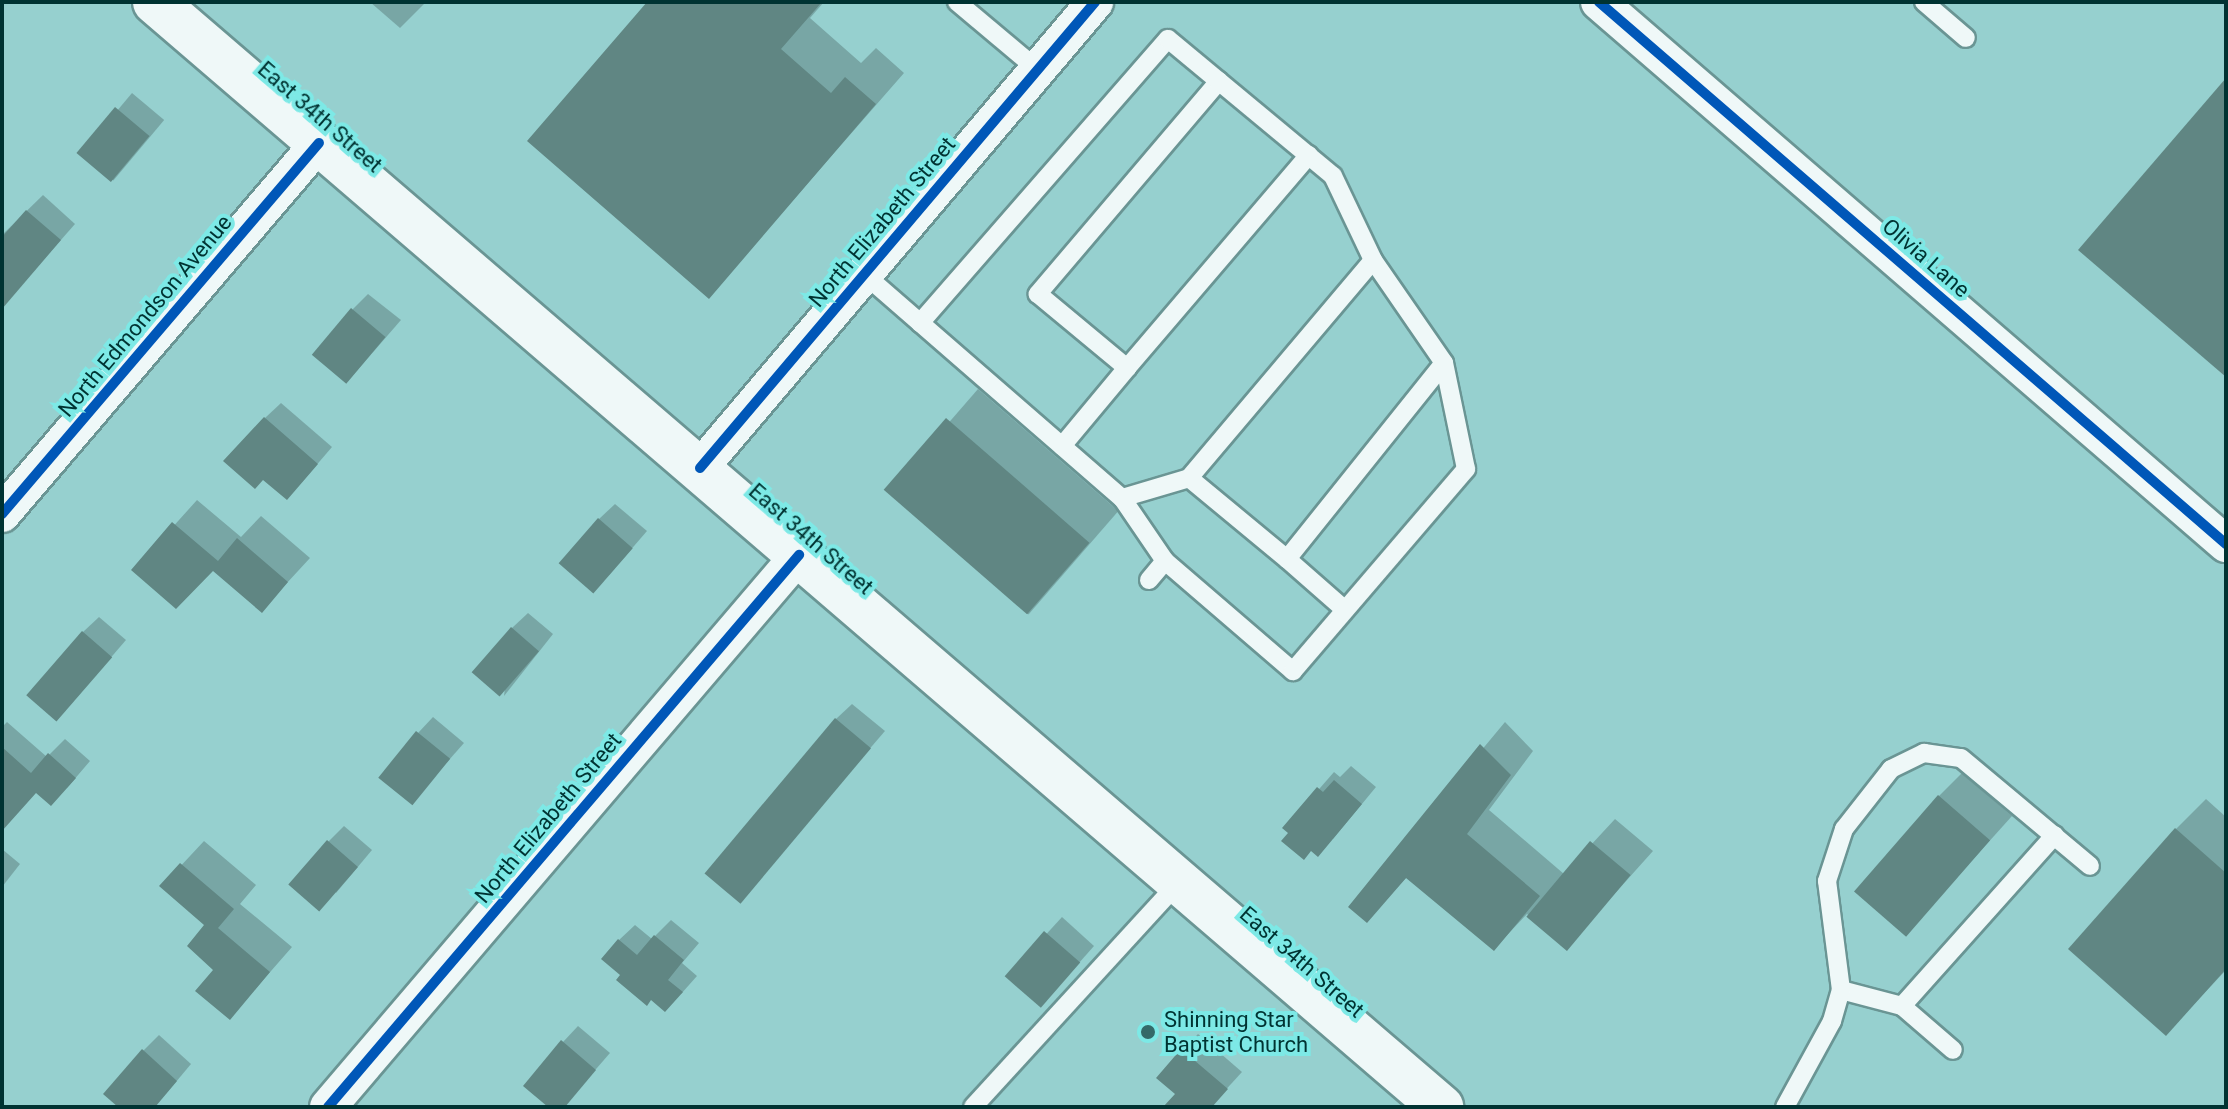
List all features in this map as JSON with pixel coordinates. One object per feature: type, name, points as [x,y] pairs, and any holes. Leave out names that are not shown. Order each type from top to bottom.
[{"type":"main road","name":"East 34th Street","points":[[155,2],[1441,1107]]},
{"type":"street","name":"North Elizabeth Street","points":[[700,468],[1095,2]]},
{"type":"street","name":"Olivia Lane","points":[[1599,2],[2226,544]]},
{"type":"street","name":"North Edmondson Avenue","points":[[2,514],[319,143]]},
{"type":"street","name":"North Elizabeth Street","points":[[328,1107],[799,555]]},
{"type":"lane","points":[[957,2],[1038,70]]},
{"type":"lane","points":[[1924,2],[1966,38]]},
{"type":"lane","points":[[864,274],[920,323],[1122,498],[1165,561],[1293,671],[1466,469],[1444,363],[1373,260],[1333,176],[1168,39],[920,323]]},
{"type":"lane","points":[[1127,368],[1038,294],[1219,81]]},
{"type":"lane","points":[[1062,446],[1309,155]]},
{"type":"lane","points":[[1122,498],[1189,478],[1373,260]]},
{"type":"lane","points":[[1287,559],[1444,363]]},
{"type":"lane","points":[[1189,478],[1345,610]]},
{"type":"lane","points":[[1149,580],[1165,561]]},
{"type":"lane","points":[[1785,1107],[1832,1021],[1841,990],[1827,881],[1844,829],[1891,769],[1924,753],[1961,758],[2090,866]]},
{"type":"lane","points":[[1902,1006],[2055,835]]},
{"type":"lane","points":[[973,1107],[1179,882]]},
{"type":"lane","points":[[1841,990],[1902,1006],[1953,1050]]},
{"type":"building","points":[[647,2],[822,2],[781,49],[831,93],[845,77],[876,104],[709,299],[527,141]]},
{"type":"building","points":[[2226,78],[2226,377],[2078,250]]},
{"type":"building","points":[[115,107],[149,136],[111,182],[76,153]]},
{"type":"building","points":[[26,210],[61,240],[2,309],[2,237]]},
{"type":"building","points":[[351,308],[385,337],[346,384],[312,355]]},
{"type":"building","points":[[264,417],[318,464],[287,500],[263,480],[255,489],[223,461]]},
{"type":"building","points":[[946,418],[1089,543],[1027,614],[884,490]]},
{"type":"building","points":[[598,518],[633,548],[593,593],[559,563]]},
{"type":"building","points":[[172,522],[218,561],[237,538],[288,582],[262,613],[213,571],[176,609],[131,570]]},
{"type":"building","points":[[511,627],[539,651],[500,697],[472,672]]},
{"type":"building","points":[[82,631],[112,657],[56,721],[26,695]]},
{"type":"building","points":[[835,718],[871,748],[741,904],[705,874]]},
{"type":"building","points":[[416,731],[450,759],[412,805],[378,778]]},
{"type":"building","points":[[1480,744],[1511,775],[1467,834],[1540,896],[1494,951],[1406,878],[1367,923],[1348,907]]},
{"type":"building","points":[[2,747],[31,773],[48,753],[76,778],[51,806],[36,793],[2,831]]},
{"type":"building","points":[[1334,780],[1362,804],[1318,857],[1311,851],[1304,860],[1281,841],[1288,833],[1282,828],[1317,787],[1323,792]]},
{"type":"building","points":[[1938,795],[1990,840],[1906,937],[1854,892]]},
{"type":"building","points":[[2175,828],[2226,873],[2226,969],[2166,1036],[2068,949]]},
{"type":"building","points":[[327,840],[358,867],[319,911],[288,885]]},
{"type":"building","points":[[1590,841],[1631,875],[1567,951],[1526,917]]},
{"type":"building","points":[[180,863],[234,909],[218,928],[270,972],[230,1020],[195,991],[213,970],[187,946],[204,925],[159,886]]},
{"type":"building","points":[[1044,931],[1080,962],[1041,1008],[1005,976]]},
{"type":"building","points":[[654,935],[684,960],[668,980],[683,992],[665,1012],[651,1000],[647,1006],[616,980],[620,975],[601,959],[618,939],[637,955]]},
{"type":"building","points":[[561,1040],[596,1070],[565,1107],[548,1107],[523,1086]]},
{"type":"building","points":[[142,1049],[177,1081],[155,1107],[118,1107],[103,1094]]},
{"type":"building","points":[[1181,1049],[1228,1089],[1212,1107],[1163,1107],[1175,1094],[1156,1078]]},
{"type":"cycle path","points":[[700,468],[1095,2]]},
{"type":"cycle path","points":[[1599,2],[2226,544]]},
{"type":"cycle path","points":[[2,514],[319,143]]},
{"type":"cycle path","points":[[328,1107],[799,555]]},
{"type":"place","name":"Shinning Star Baptist Church","points":[[1148,1032]]}]
